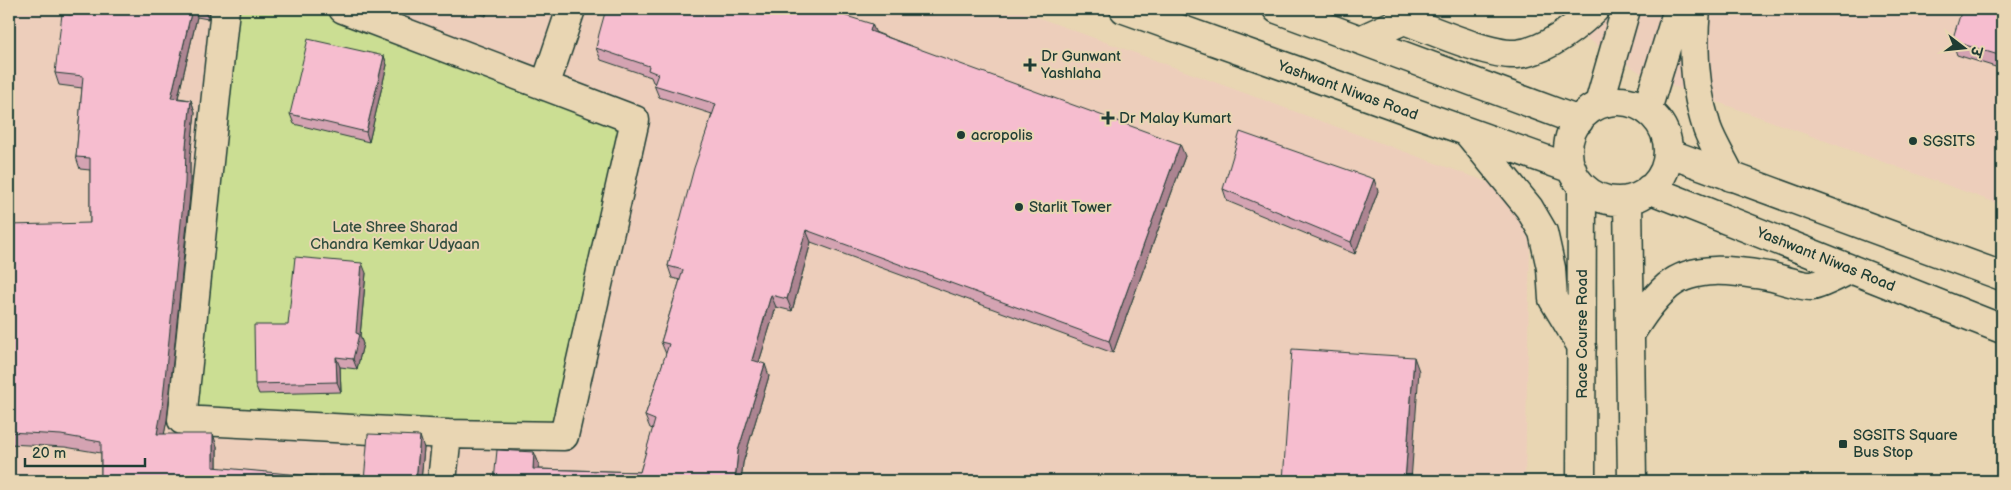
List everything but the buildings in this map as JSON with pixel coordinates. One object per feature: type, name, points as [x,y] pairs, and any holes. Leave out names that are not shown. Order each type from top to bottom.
[{"type":"main road","points":[[225,9],[182,420],[448,434],[564,436],[635,120],[343,9]]},
{"type":"main road","points":[[545,86],[571,9]]},
{"type":"main road","name":"Yashwant Niwas Road","points":[[1124,9],[1468,133],[1577,178]]},
{"type":"main road","points":[[1278,9],[1578,121]]},
{"type":"main road","points":[[1360,40],[1404,20],[1497,53],[1517,54],[1537,49],[1577,26],[1595,9]]},
{"type":"main road","points":[[1599,104],[1626,9]]},
{"type":"main road","points":[[1646,110],[1678,9]]},
{"type":"main road","points":[[1696,9],[1693,63],[1697,91],[1708,130],[1732,177]]},
{"type":"main road","points":[[1615,101],[1632,103],[1646,110],[1658,122],[1666,137],[1668,153],[1665,170],[1656,184],[1639,195],[1612,201],[1596,197],[1577,178],[1568,158],[1569,142],[1574,126],[1585,113],[1599,104],[1615,101]]},
{"type":"main road","points":[[1468,133],[1529,208],[1542,232],[1551,268],[1552,299],[1582,347]]},
{"type":"main road","points":[[1668,153],[2002,276]]},
{"type":"main road","name":"Race Course Road","points":[[1577,178],[1582,347],[1581,481]]},
{"type":"main road","points":[[1632,481],[1630,334],[1639,195]]},
{"type":"main road","name":"Yashwant Niwas Road","points":[[1639,195],[1851,269],[2002,329]]},
{"type":"main road","points":[[1630,334],[1650,304],[1669,285],[1685,276],[1706,271],[1731,271],[1812,286],[1851,269]]},
{"type":"main road","points":[[442,481],[448,434]]},
{"type":"shaded area","points":[[9,9],[1015,9],[1531,198],[1525,481],[9,481]]},
{"type":"shaded area","name":"SGSITS","points":[[1576,9],[2002,9],[2002,205],[1646,76],[1583,36]]},
{"type":"green space","name":"Late Shree Sharad Chandra Kemkar Udyaan","points":[[225,9],[343,9],[635,120],[564,436],[182,420]]},
{"type":"place","name":"Dr Gunwant Yashlaha","points":[[1030,65]]},
{"type":"place","name":"Dr Malay Kumart","points":[[1108,118]]},
{"type":"place","name":"acropolis","points":[[961,135]]},
{"type":"place","name":"SGSITS","points":[[1913,141]]},
{"type":"place","name":"Starlit Tower","points":[[1019,207]]},
{"type":"place","name":"SGSITS Square Bus Stop","points":[[1843,444]]}]
